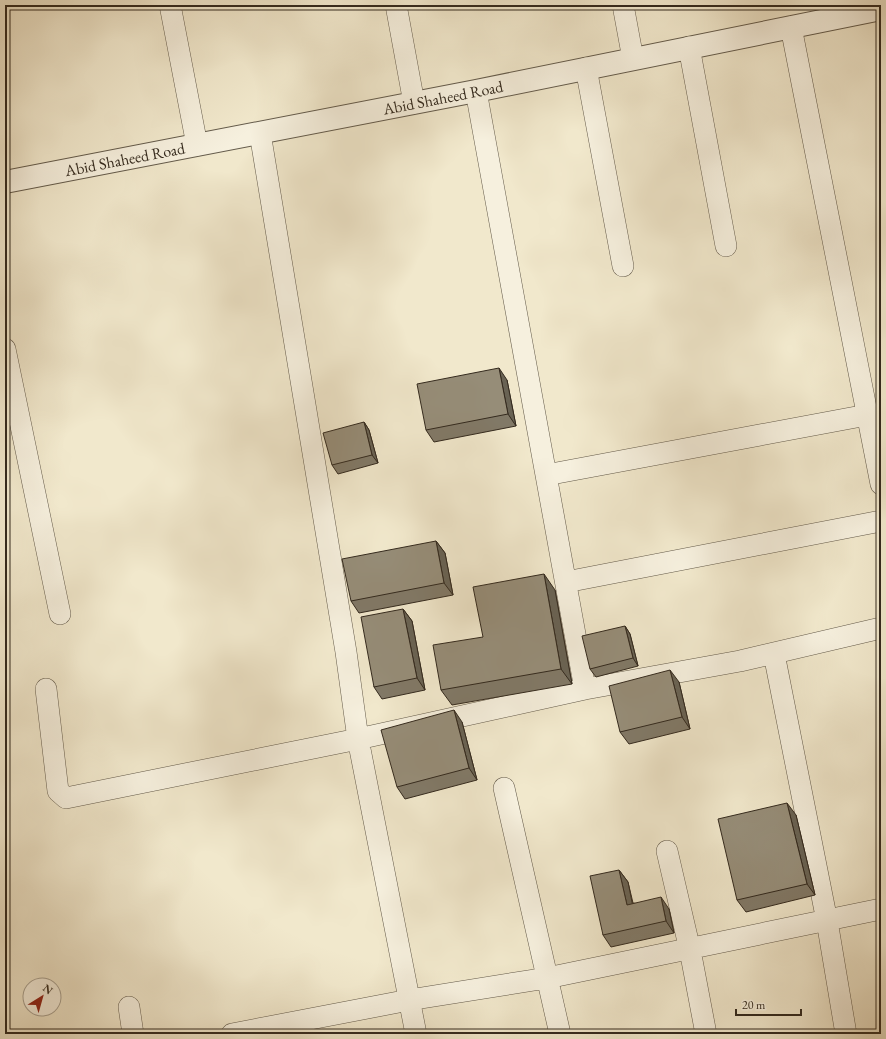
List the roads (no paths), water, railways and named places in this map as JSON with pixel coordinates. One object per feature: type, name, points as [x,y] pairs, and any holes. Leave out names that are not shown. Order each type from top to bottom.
[{"type":"street","points":[[170,5],[197,146]]},
{"type":"street","points":[[396,5],[414,103]]},
{"type":"street","points":[[623,5],[633,59]]},
{"type":"street","name":"Abid Shaheed Road","points":[[5,182],[476,91],[881,9]]},
{"type":"street","points":[[791,27],[881,484]]},
{"type":"street","points":[[689,48],[726,246]]},
{"type":"street","points":[[586,68],[623,266]]},
{"type":"street","points":[[476,91],[585,689]]},
{"type":"street","points":[[260,133],[346,652],[358,739],[416,1034]]},
{"type":"street","points":[[5,349],[60,614]]},
{"type":"street","points":[[546,475],[867,415]]},
{"type":"street","points":[[566,582],[881,521]]},
{"type":"street","points":[[46,689],[58,791],[66,798],[358,739],[585,689],[774,654],[881,628]]},
{"type":"street","points":[[774,654],[827,921],[846,1034]]},
{"type":"street","points":[[504,788],[560,1034]]},
{"type":"street","points":[[667,851],[690,950],[706,1034]]},
{"type":"street","points":[[232,1034],[409,1000],[547,978],[690,950],[881,909]]},
{"type":"street","points":[[129,1007],[133,1034]]}]
